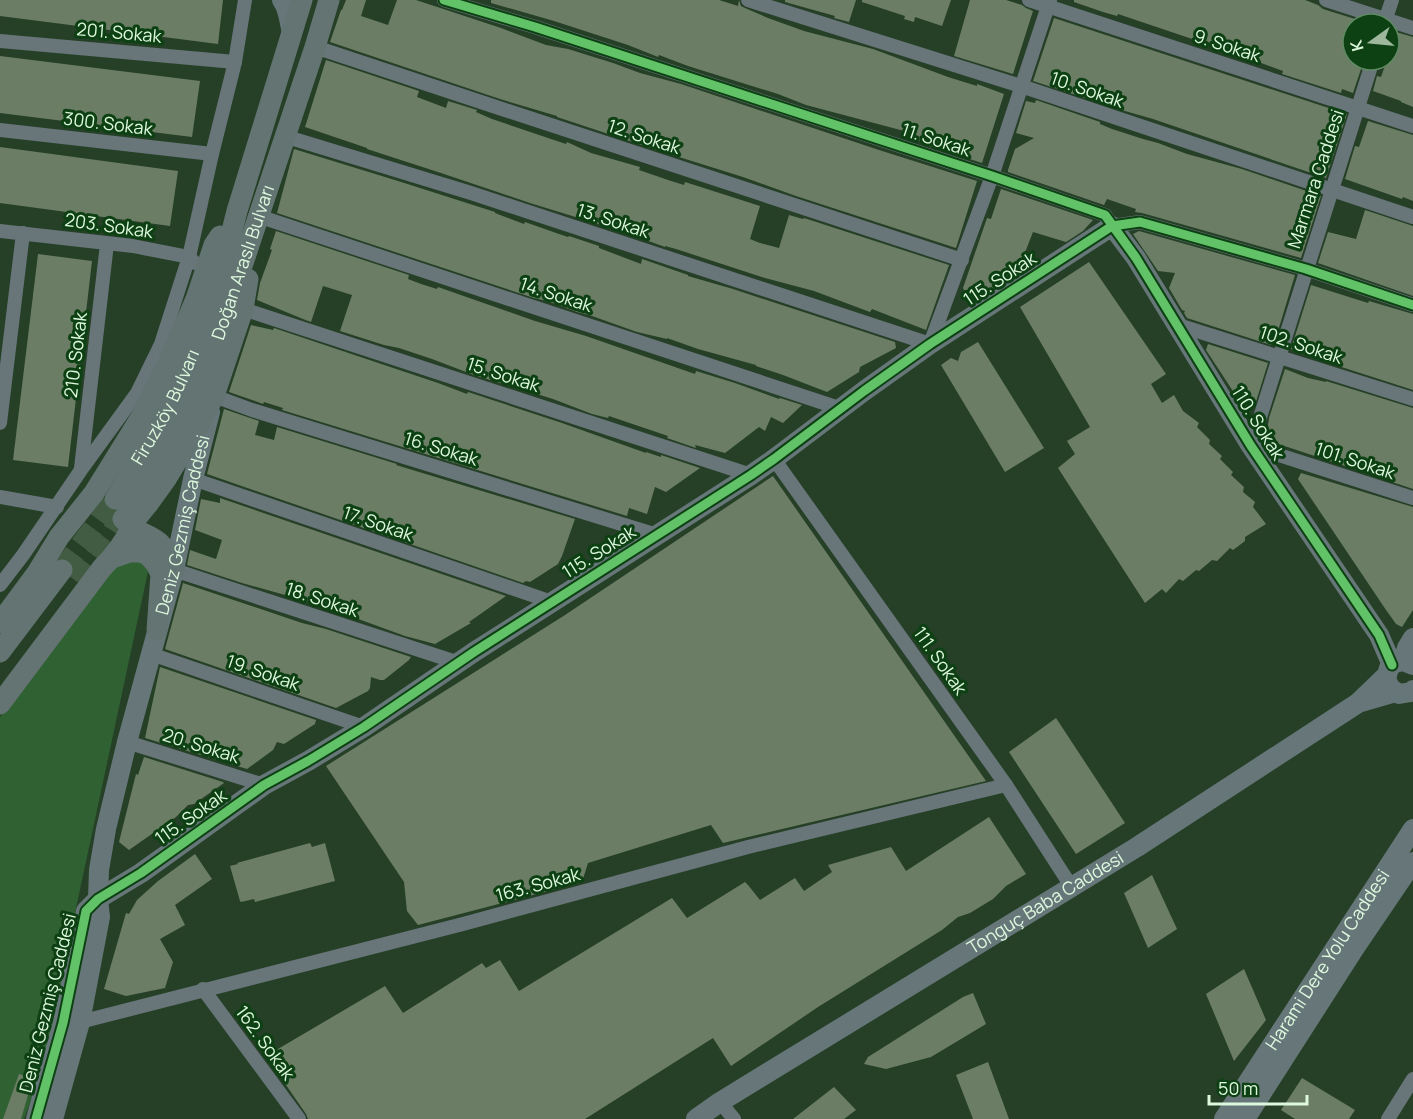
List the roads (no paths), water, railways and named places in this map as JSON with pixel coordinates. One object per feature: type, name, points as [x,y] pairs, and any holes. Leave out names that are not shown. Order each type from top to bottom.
[{"type":"main road","name":"Firuzköy Bulvarı","points":[[126,515],[166,412],[204,327],[302,0]]},
{"type":"main road","name":"Doğan Araslı Bulvarı","points":[[126,515],[164,453],[202,379],[218,338],[329,0]]},
{"type":"main road","points":[[0,623],[38,573],[56,542],[97,489],[143,414],[196,299],[214,245],[237,211]]},
{"type":"main road","points":[[126,515],[148,504],[166,479],[214,396],[243,309],[258,216]]},
{"type":"main road","points":[[86,503],[104,504],[126,515],[165,547],[171,557],[174,570]]},
{"type":"main road","points":[[0,704],[125,541],[126,515]]},
{"type":"main road","points":[[56,542],[55,550],[58,559],[67,569],[85,577],[92,576],[129,552],[148,555],[156,564],[161,581],[157,630]]},
{"type":"main road","points":[[0,652],[69,576],[0,683]]},
{"type":"street","points":[[0,585],[137,393],[161,344],[189,257],[235,62],[245,0]]},
{"type":"street","points":[[282,0],[285,2],[292,32]]},
{"type":"street","name":"11. Sokak","points":[[444,0],[535,27],[992,176],[1105,215],[1112,226]]},
{"type":"street","name":"10. Sokak","points":[[748,0],[1021,86],[1413,217]]},
{"type":"street","name":"9. Sokak","points":[[1029,0],[1049,3],[1413,126]]},
{"type":"street","points":[[1326,0],[1360,12]]},
{"type":"street","points":[[930,344],[992,176],[1049,3]]},
{"type":"street","name":"201. Sokak","points":[[0,40],[235,62]]},
{"type":"street","name":"12. Sokak","points":[[315,46],[962,260]]},
{"type":"street","name":"Marmara Caddesi","points":[[1251,446],[1369,72]]},
{"type":"street","name":"300. Sokak","points":[[0,130],[212,154]]},
{"type":"street","name":"13. Sokak","points":[[284,136],[471,193],[930,344]]},
{"type":"street","name":"14. Sokak","points":[[258,216],[842,409]]},
{"type":"street","points":[[1112,226],[1140,222],[1306,269],[1413,305]]},
{"type":"street","name":"115. Sokak","points":[[98,899],[141,873],[264,785],[364,727],[552,602],[751,475],[930,344],[1112,226]]},
{"type":"street","name":"110. Sokak","points":[[1112,226],[1136,258],[1251,446],[1379,635],[1390,644],[1404,676]]},
{"type":"street","name":"203. Sokak","points":[[0,231],[133,246],[189,257]]},
{"type":"street","points":[[0,423],[23,233]]},
{"type":"street","name":"210. Sokak","points":[[81,470],[107,244]]},
{"type":"street","points":[[189,257],[214,245]]},
{"type":"street","points":[[189,257],[205,274]]},
{"type":"street","name":"15. Sokak","points":[[243,309],[751,475]]},
{"type":"street","name":"102. Sokak","points":[[1178,325],[1413,399]]},
{"type":"street","name":"Deniz Gezmiş Caddesi","points":[[53,1119],[80,1022],[100,917],[99,870],[106,829],[174,570],[193,479],[214,396]]},
{"type":"street","name":"16. Sokak","points":[[214,396],[252,410],[657,535]]},
{"type":"street","name":"101. Sokak","points":[[1251,446],[1413,498]]},
{"type":"street","name":"111. Sokak","points":[[774,459],[1006,784],[1071,886]]},
{"type":"street","name":"17. Sokak","points":[[193,479],[552,602]]},
{"type":"street","points":[[0,497],[57,507]]},
{"type":"street","name":"18. Sokak","points":[[174,570],[459,663]]},
{"type":"street","points":[[1404,676],[1407,648],[1413,639]]},
{"type":"street","name":"19. Sokak","points":[[151,654],[364,727]]},
{"type":"street","name":"Tonguç Baba Caddesi","points":[[696,1119],[720,1102],[1137,846],[1358,703],[1404,676]]},
{"type":"street","name":"20. Sokak","points":[[127,742],[264,785]]},
{"type":"street","name":"163. Sokak","points":[[80,1022],[463,924],[748,847],[1006,784]]},
{"type":"street","name":"Harami Dere Yolu Caddesi","points":[[1224,1119],[1413,829]]},
{"type":"street","name":"Harami Dere Yolu Caddesi","points":[[1245,1119],[1352,952],[1413,862]]},
{"type":"street","name":"Deniz Gezmiş Caddesi","points":[[36,1119],[63,1023],[86,911],[98,899]]},
{"type":"street","name":"162. Sokak","points":[[203,989],[299,1119]]},
{"type":"street","points":[[1388,1119],[1413,1079]]},
{"type":"street","points":[[720,1102],[734,1119]]},
{"type":"tunnel","points":[[62,570],[115,499]]},
{"type":"tunnel","points":[[76,581],[127,509]]}]
